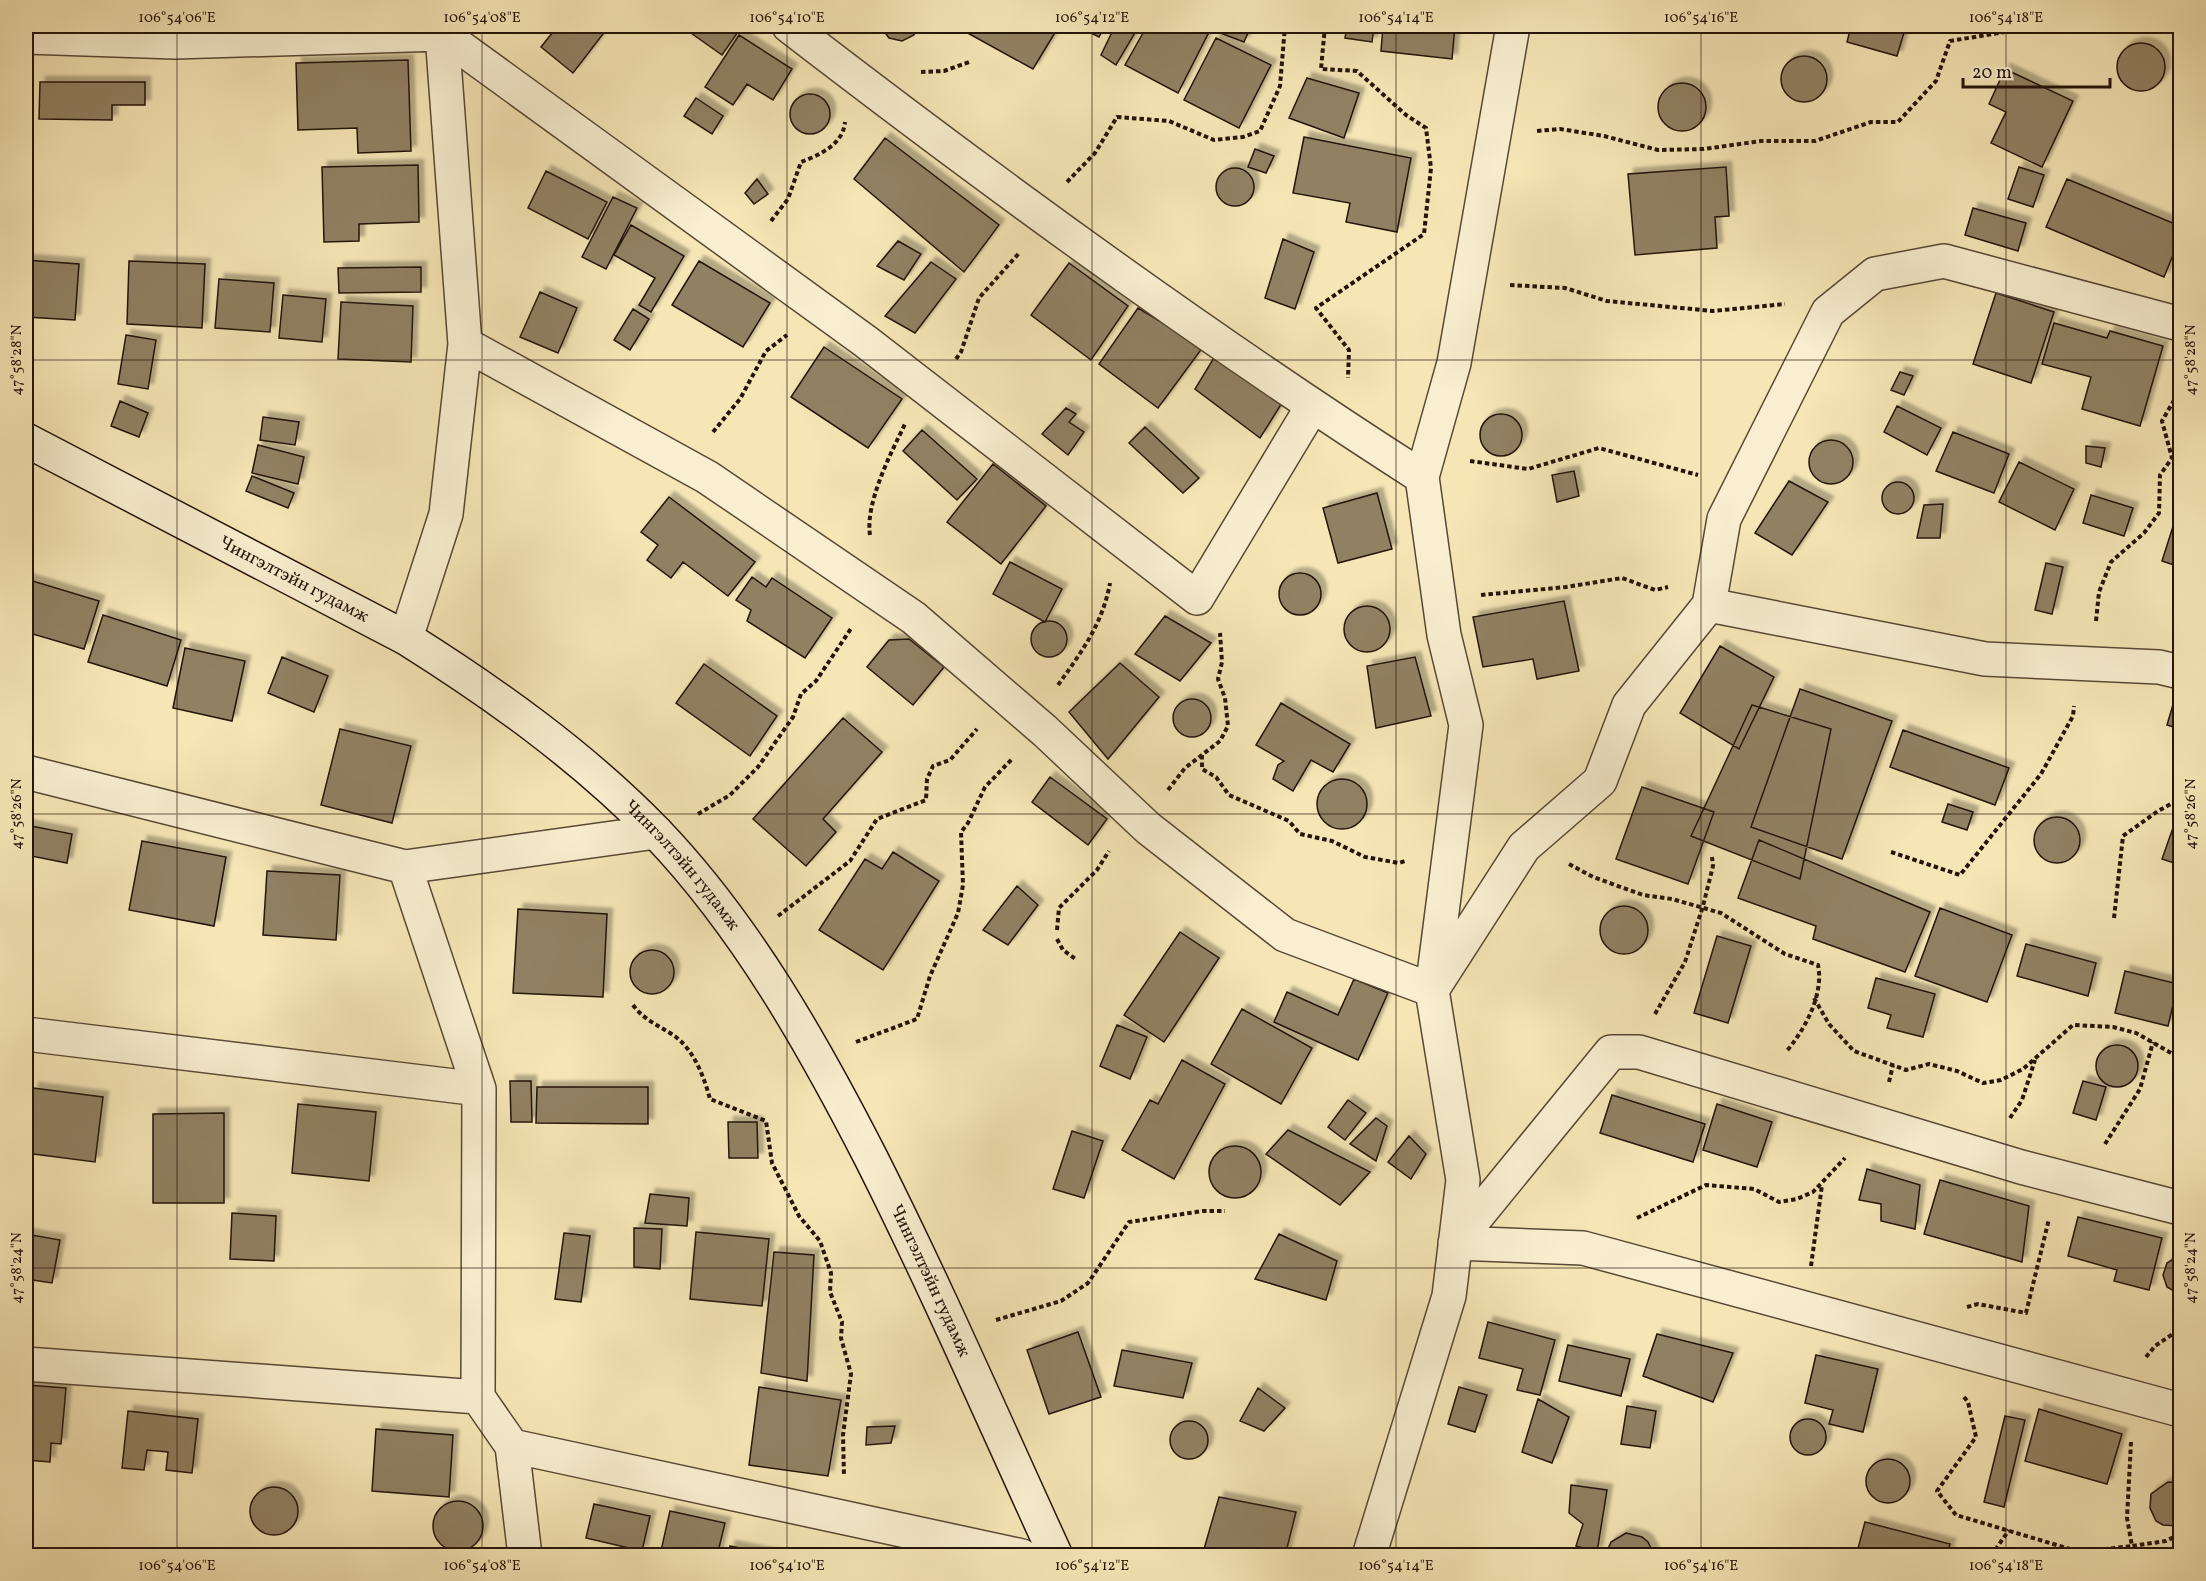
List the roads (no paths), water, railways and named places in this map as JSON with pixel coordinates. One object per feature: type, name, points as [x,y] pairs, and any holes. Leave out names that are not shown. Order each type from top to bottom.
[{"type":"street","points":[[789,26],[1043,216],[1312,407],[1422,477]]},
{"type":"street","points":[[1369,1556],[1449,1296],[1463,1180],[1432,990],[1466,725],[1440,608],[1422,477],[1454,363],[1514,26]]},
{"type":"street","points":[[26,37],[175,42],[441,30],[741,252],[866,341],[1197,598],[1312,407]]},
{"type":"street","points":[[406,638],[446,514],[465,344],[441,30]]},
{"type":"street","points":[[1432,990],[1524,847],[1600,781],[1629,705],[1712,591],[1724,519],[1828,312],[1875,274],[1944,261],[2181,324]]},
{"type":"street","points":[[465,344],[707,477],[914,618],[1037,724],[1129,811],[1285,934],[1432,990]]},
{"type":"street","name":"Чингэлтэйн гудамж","points":[[26,440],[406,638],[464,675],[532,724],[591,772],[664,841],[700,882],[745,943],[816,1055],[906,1227],[1056,1556]]},
{"type":"street","points":[[1712,591],[1985,659],[2159,667],[2181,672]]},
{"type":"street","points":[[26,772],[405,867],[664,841]]},
{"type":"street","points":[[405,867],[479,1089],[478,1397],[512,1446],[525,1556]]},
{"type":"street","points":[[26,1034],[479,1089]]},
{"type":"street","points":[[1455,1243],[1611,1052],[1648,1055],[1984,1156],[2181,1208]]},
{"type":"street","points":[[1455,1243],[1583,1248],[2181,1410]]},
{"type":"street","points":[[26,1364],[478,1397]]},
{"type":"street","points":[[512,1446],[1022,1556]]}]
